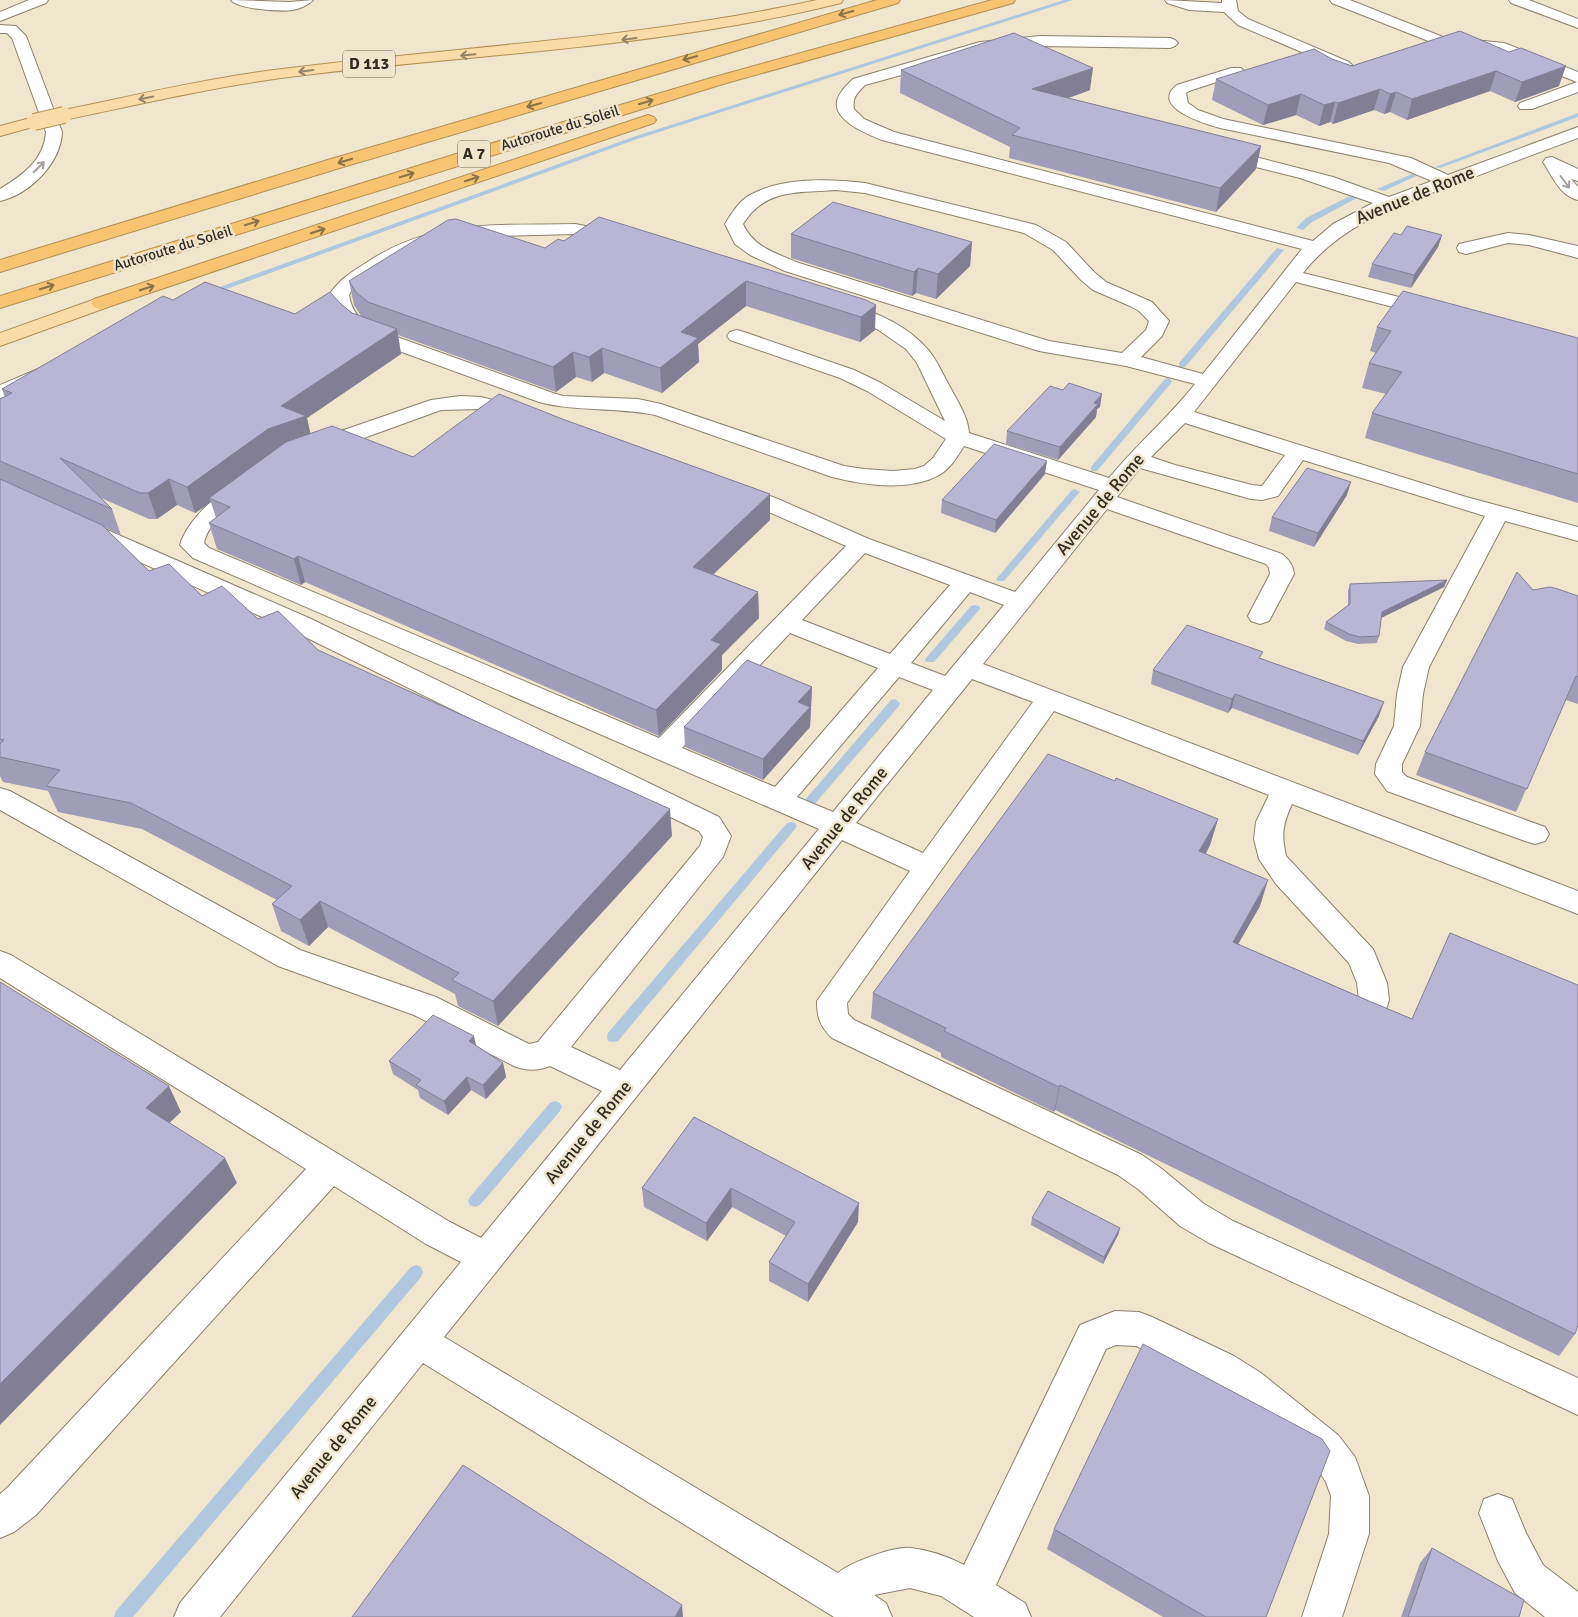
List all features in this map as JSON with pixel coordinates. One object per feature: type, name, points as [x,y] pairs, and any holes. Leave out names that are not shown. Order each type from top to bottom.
[{"type":"highway","name":"Autoroute du Soleil","points":[[0,266],[356,157],[893,0]]},
{"type":"highway","name":"Autoroute du Soleil","points":[[0,302],[453,160],[717,80],[1008,0]]},
{"type":"highway","points":[[690,106],[846,54],[950,16]]},
{"type":"highway","points":[[101,303],[662,116]]},
{"type":"main road","points":[[677,32],[811,0]]},
{"type":"main road","name":"D 113","points":[[0,131],[64,115],[190,89],[300,71],[563,46],[677,32],[750,20],[836,0]]},
{"type":"main road","points":[[0,335],[101,303]]},
{"type":"main road","points":[[0,340],[101,303]]},
{"type":"street","points":[[0,17],[40,0]]},
{"type":"street","points":[[238,0],[248,3],[291,6],[306,0]]},
{"type":"street","points":[[1172,0],[1189,6],[1229,4],[1233,16],[1243,22],[1357,67],[1332,74]]},
{"type":"street","points":[[1337,0],[1441,41],[1498,46],[1578,78]]},
{"type":"street","points":[[1516,0],[1578,24]]},
{"type":"street","points":[[0,29],[11,29],[19,36],[54,132],[55,142],[53,151],[44,163],[26,179],[0,196]]},
{"type":"street","points":[[1170,43],[1040,41],[980,47],[859,82],[845,97],[844,106],[852,119],[888,136],[1315,247]]},
{"type":"street","points":[[1414,49],[1441,41]]},
{"type":"street","points":[[1236,71],[1182,88],[1178,92],[1177,99],[1182,106],[1194,114],[1220,123],[1397,160],[1448,181]]},
{"type":"street","points":[[1526,106],[1578,87]]},
{"type":"street","name":"Avenue de Rome","points":[[194,1617],[1136,458],[1180,414],[1290,275],[1315,247],[1356,217],[1448,181],[1543,155],[1578,132]]},
{"type":"street","points":[[1203,148],[1364,192],[1389,203]]},
{"type":"street","points":[[1543,155],[1578,176]]},
{"type":"street","points":[[1543,155],[1568,188],[1578,195]]},
{"type":"street","points":[[1127,360],[1155,332],[1159,321],[1154,312],[1140,303],[1110,291],[1092,281],[1064,249],[1049,238],[1030,229],[865,188],[836,185],[777,189],[755,199],[742,211],[734,224],[741,240],[757,251],[792,266],[1046,347],[1127,360],[1207,381]]},
{"type":"street","points":[[636,243],[608,234],[574,229],[462,232],[438,236],[415,243],[388,256],[346,284],[339,295],[341,310],[350,322],[365,332],[546,398],[563,402],[638,404],[661,410],[840,472],[870,478],[899,479],[921,474],[940,464],[958,437],[959,423],[922,355],[892,329],[873,319],[826,304]]},
{"type":"street","points":[[1466,248],[1508,238],[1530,240],[1578,252]]},
{"type":"street","points":[[1290,275],[1452,317]]},
{"type":"street","points":[[737,336],[847,374],[874,387],[958,437],[1108,493],[1274,559],[1280,566],[1282,574],[1260,616]]},
{"type":"street","points":[[0,393],[58,367]]},
{"type":"street","points":[[298,455],[438,404],[481,403],[510,410],[538,420]]},
{"type":"street","points":[[1180,414],[1458,502],[1578,534]]},
{"type":"street","points":[[1136,458],[1167,470],[1262,494],[1270,490],[1298,451]]},
{"type":"street","points":[[261,478],[201,522],[193,534],[192,545],[200,553],[779,800],[928,867]]},
{"type":"street","points":[[714,484],[770,504],[861,544],[1020,602]]},
{"type":"street","points":[[1498,513],[1416,667],[1410,694],[1407,726],[1389,764],[1388,774],[1397,784],[1535,834]]},
{"type":"street","points":[[0,798],[289,958],[425,1006],[525,1057],[539,1057],[549,1051],[713,850],[717,836],[709,824],[300,624],[64,520]]},
{"type":"street","points":[[663,751],[861,544]]},
{"type":"street","points":[[779,800],[966,582]]},
{"type":"street","points":[[786,622],[894,666],[958,677],[1049,698],[1578,903]]},
{"type":"street","points":[[1049,698],[832,1001],[833,1019],[843,1029],[1130,1166],[1150,1179],[1192,1215],[1221,1232],[1578,1397]]},
{"type":"street","points":[[1285,790],[1270,822],[1268,839],[1273,858],[1286,876],[1362,957],[1372,983],[1374,1000],[1370,1016]]},
{"type":"street","points":[[0,963],[438,1234],[486,1258]]},
{"type":"street","points":[[549,1051],[625,1087]]},
{"type":"street","points":[[0,1518],[22,1501],[330,1167]]},
{"type":"street","points":[[972,1592],[1093,1338],[1115,1328],[1139,1329],[1221,1368],[1248,1386],[1325,1448],[1341,1471],[1350,1496],[1349,1534],[1322,1617]]},
{"type":"street","points":[[419,1340],[856,1607],[859,1581],[878,1574],[910,1568],[949,1578],[1012,1617]]},
{"type":"street","points":[[1498,1513],[1529,1579],[1578,1617]]},
{"type":"building","points":[[1460,31],[1509,52],[1521,48],[1566,66],[1522,82],[1496,71],[1412,99],[1396,92],[1390,94],[1380,89],[1338,103],[1324,105],[1301,94],[1268,105],[1216,79],[1314,49],[1332,59],[1352,66]]},
{"type":"building","points":[[1014,33],[1093,68],[1032,89],[1261,146],[1220,188],[1012,135],[1020,128],[901,70]]},
{"type":"building","points":[[833,202],[972,242],[938,274],[918,268],[914,272],[791,234]]},
{"type":"building","points":[[599,217],[866,300],[876,305],[861,317],[746,281],[681,332],[698,338],[660,368],[602,348],[589,357],[573,352],[553,367],[368,302],[356,292],[349,281],[448,220],[456,219],[545,248],[558,239],[564,241]]},
{"type":"building","points":[[1407,226],[1442,235],[1414,275],[1372,264],[1394,233],[1401,235]]},
{"type":"building","points":[[205,282],[295,314],[330,292],[352,313],[397,329],[281,406],[306,416],[268,429],[187,487],[169,479],[148,493],[140,493],[60,458],[112,509],[0,461],[0,399],[12,393],[2,389],[163,296],[173,300]]},
{"type":"building","points":[[1403,291],[1578,338],[1578,474],[1372,413],[1402,372],[1369,363],[1391,331],[1377,327]]},
{"type":"building","points":[[1069,383],[1102,394],[1094,403],[1098,404],[1060,447],[1007,431],[1050,386],[1063,390]]},
{"type":"building","points":[[499,394],[565,420],[770,494],[693,567],[758,592],[711,640],[721,644],[656,710],[298,556],[294,559],[209,523],[230,507],[209,498],[286,442],[332,426],[413,457]]},
{"type":"building","points":[[994,444],[1047,461],[996,520],[942,500]]},
{"type":"building","points":[[1307,468],[1351,482],[1318,533],[1272,517]]},
{"type":"building","points":[[0,479],[102,525],[149,571],[169,564],[202,596],[222,586],[258,619],[278,611],[318,650],[670,809],[493,1001],[452,980],[459,973],[320,901],[300,920],[272,904],[292,886],[131,803],[46,786],[60,770],[0,757],[0,744],[4,740],[0,739]]},
{"type":"building","points":[[1517,572],[1533,590],[1550,587],[1578,596],[1578,677],[1576,676],[1527,789],[1425,752]]},
{"type":"building","points":[[1447,580],[1382,612],[1379,636],[1360,637],[1349,634],[1326,622],[1350,604],[1350,584]]},
{"type":"building","points":[[1187,625],[1263,652],[1259,658],[1384,702],[1363,741],[1235,694],[1232,699],[1153,670]]},
{"type":"building","points":[[747,660],[812,687],[798,702],[810,707],[763,759],[684,727]]},
{"type":"building","points":[[1048,754],[1115,781],[1116,778],[1218,819],[1199,851],[1268,880],[1233,942],[1412,1019],[1450,933],[1578,985],[1578,1325],[1575,1334],[1060,1085],[1059,1087],[944,1031],[946,1028],[873,993]]},
{"type":"building","points":[[0,982],[169,1086],[146,1108],[225,1158],[0,1384]]},
{"type":"building","points":[[433,1015],[474,1036],[469,1041],[503,1063],[483,1085],[467,1077],[444,1101],[416,1085],[421,1080],[389,1061]]},
{"type":"building","points":[[694,1117],[859,1203],[808,1284],[769,1262],[795,1222],[731,1188],[706,1223],[642,1188]]},
{"type":"building","points":[[1048,1191],[1120,1228],[1104,1257],[1032,1218]]},
{"type":"building","points":[[1143,1344],[1322,1439],[1330,1451],[1266,1617],[1206,1617],[1054,1529]]},
{"type":"building","points":[[463,1465],[682,1605],[675,1617],[352,1617]]},
{"type":"building","points":[[1432,1548],[1524,1600],[1519,1617],[1408,1617]]},
{"type":"waterway","points":[[210,292],[635,138],[1070,0]]},
{"type":"waterway","points":[[1438,167],[1578,115]]},
{"type":"waterway","points":[[1381,189],[1412,176]]},
{"type":"waterway","points":[[1300,228],[1309,220],[1353,198]]},
{"type":"waterway","points":[[1182,365],[1280,250]]},
{"type":"waterway","points":[[1094,469],[1168,381]]},
{"type":"waterway","points":[[1001,579],[1075,492]]},
{"type":"waterway","points":[[930,660],[975,608]]},
{"type":"waterway","points":[[809,803],[895,703]]},
{"type":"waterway","points":[[613,1037],[791,826]]},
{"type":"waterway","points":[[475,1201],[555,1107]]},
{"type":"waterway","points":[[122,1617],[416,1272]]}]
